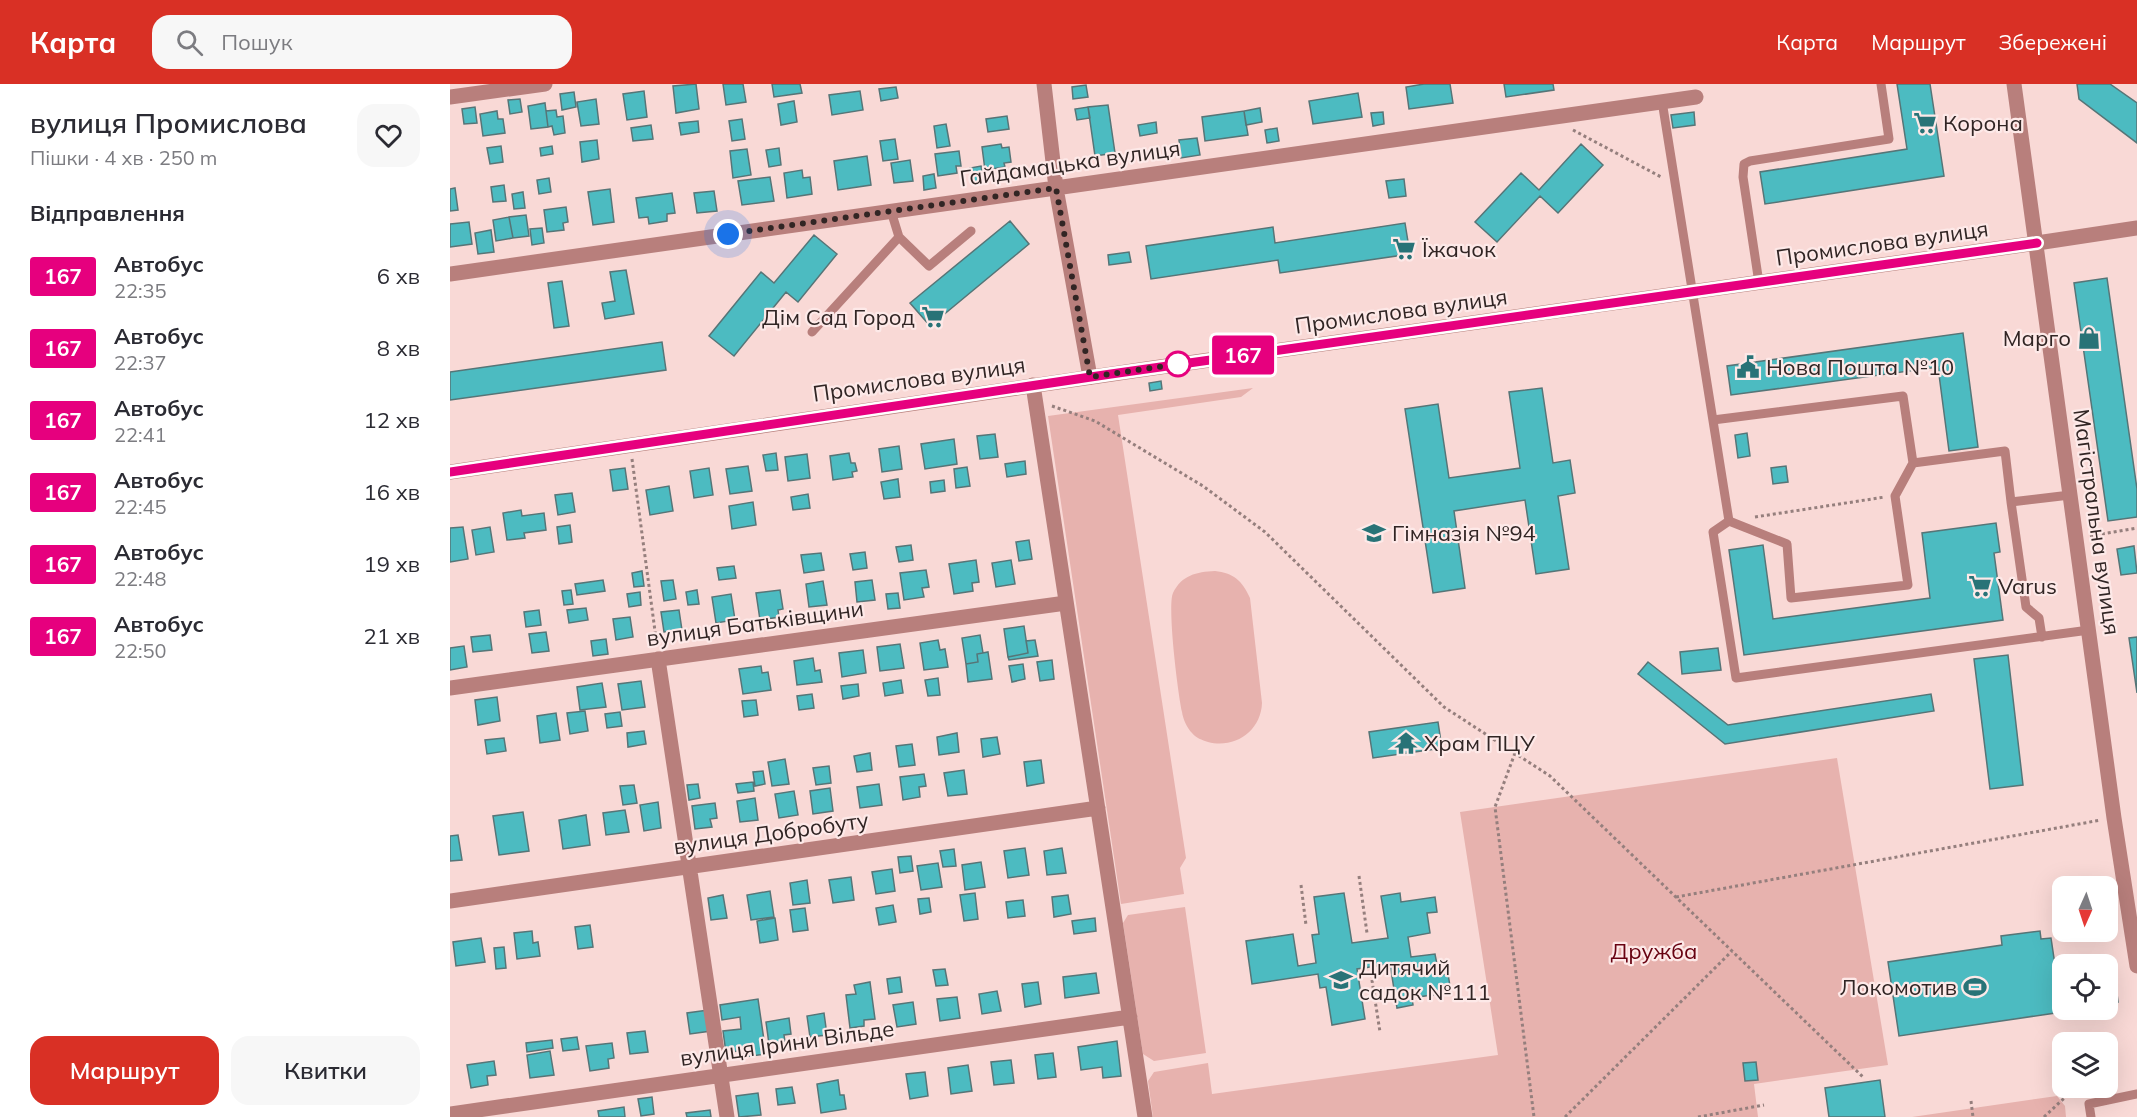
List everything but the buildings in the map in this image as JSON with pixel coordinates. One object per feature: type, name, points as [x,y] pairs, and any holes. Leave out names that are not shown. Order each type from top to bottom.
[{"type":"street","points":[[450,97],[545,84]]},
{"type":"street","points":[[1044,84],[1056,188],[1090,377]]},
{"type":"street","name":"Магістральна вулиця","points":[[2014,84],[2114,818],[2137,966]]},
{"type":"street","name":"Гайдамацька вулиця","points":[[450,274],[1696,97]]},
{"type":"street","name":"Промислова вулиця","points":[[450,472],[1033,385],[1693,293],[2137,228]]},
{"type":"street","points":[[1033,385],[1145,1117]]},
{"type":"street","name":"вулиця Батьківщини","points":[[450,688],[1066,603]]},
{"type":"street","points":[[658,659],[727,1117]]},
{"type":"street","name":"вулиця Добробуту","points":[[450,901],[1098,808]]},
{"type":"street","name":"вулиця Ірини Вільде","points":[[450,1114],[1130,1017]]},
{"type":"lane","points":[[1759,283],[1743,177],[1744,164],[1750,161],[1888,139],[1881,84]]},
{"type":"lane","points":[[1662,101],[1729,521]]},
{"type":"lane","points":[[891,211],[899,237],[929,266],[971,231]]},
{"type":"lane","points":[[812,332],[899,237]]},
{"type":"lane","points":[[1713,420],[1903,396],[1913,463],[1895,496],[1908,585],[1791,598],[1786,544],[1729,521]]},
{"type":"lane","points":[[1913,463],[2005,452],[2026,607],[2039,618],[2042,637]]},
{"type":"lane","points":[[2011,502],[2070,495]]},
{"type":"lane","points":[[1729,521],[1713,532],[1736,678],[2089,630]]},
{"type":"lane","points":[[2091,1117],[2089,1104],[2137,1094]]},
{"type":"path","points":[[1550,118],[1675,185]]},
{"type":"path","points":[[1033,385],[1053,406],[1095,421],[1203,486],[1265,532],[1444,707],[1550,776],[1863,1077]]},
{"type":"path","points":[[630,445],[658,659]]},
{"type":"path","points":[[1729,521],[1895,496]]},
{"type":"path","points":[[2076,538],[2137,528]]},
{"type":"path","points":[[1515,753],[1495,807],[1534,1117]]},
{"type":"path","points":[[1676,897],[2114,818]]},
{"type":"path","points":[[1359,876],[1367,933]]},
{"type":"path","points":[[1301,885],[1306,925]]},
{"type":"path","points":[[1565,1117],[1732,951]]},
{"type":"path","points":[[1371,974],[1380,1032]]},
{"type":"path","points":[[2044,1117],[2064,1098]]},
{"type":"path","points":[[1971,1101],[1973,1117]]},
{"type":"path","points":[[1698,1117],[1764,1105]]},
{"type":"green space","points":[[1253,388],[1241,397],[1118,415],[1186,858],[1180,868],[1184,894],[1121,904],[1048,416]]},
{"type":"green space","points":[[1215,571],[1236,578],[1244,586],[1250,598],[1262,703],[1257,722],[1252,729],[1245,736],[1228,743],[1201,740],[1188,729],[1180,702],[1172,632],[1172,601],[1177,587],[1185,578],[1202,572]]},
{"type":"green space","name":"Дружба","points":[[1837,758],[1888,1065],[1754,1084],[1758,1117],[1153,1117],[1148,1081],[1154,1072],[1208,1063],[1212,1094],[1498,1055],[1460,812]]},
{"type":"green space","points":[[1185,907],[1206,1053],[1154,1061],[1143,1054],[1123,923],[1128,915]]},
{"type":"green space","points":[[2052,1097],[2059,1098],[2065,1106],[2066,1117],[1912,1117]]},
{"type":"bus line","name":"167","points":[[450,472],[1111,374],[2037,243]]},
{"type":"place","name":"Корона","points":[[1925,123]]},
{"type":"place","name":"Їжачок","points":[[1404,249]]},
{"type":"place","name":"Дім Сад Город","points":[[933,317]]},
{"type":"place","name":"Марго","points":[[2089,338]]},
{"type":"place","name":"Нова Пошта №10","points":[[1748,367]]},
{"type":"place","name":"Гімназія №94","points":[[1374,533]]},
{"type":"place","name":"Varus","points":[[1980,586]]},
{"type":"place","name":"Храм ПЦУ","points":[[1406,743]]},
{"type":"place","name":"Дитячий садок №111","points":[[1341,980]]},
{"type":"place","name":"Локомотив","points":[[1975,987]]},
{"type":"route","points":[[728,234],[1056,188],[1090,377],[1178,364]]}]
